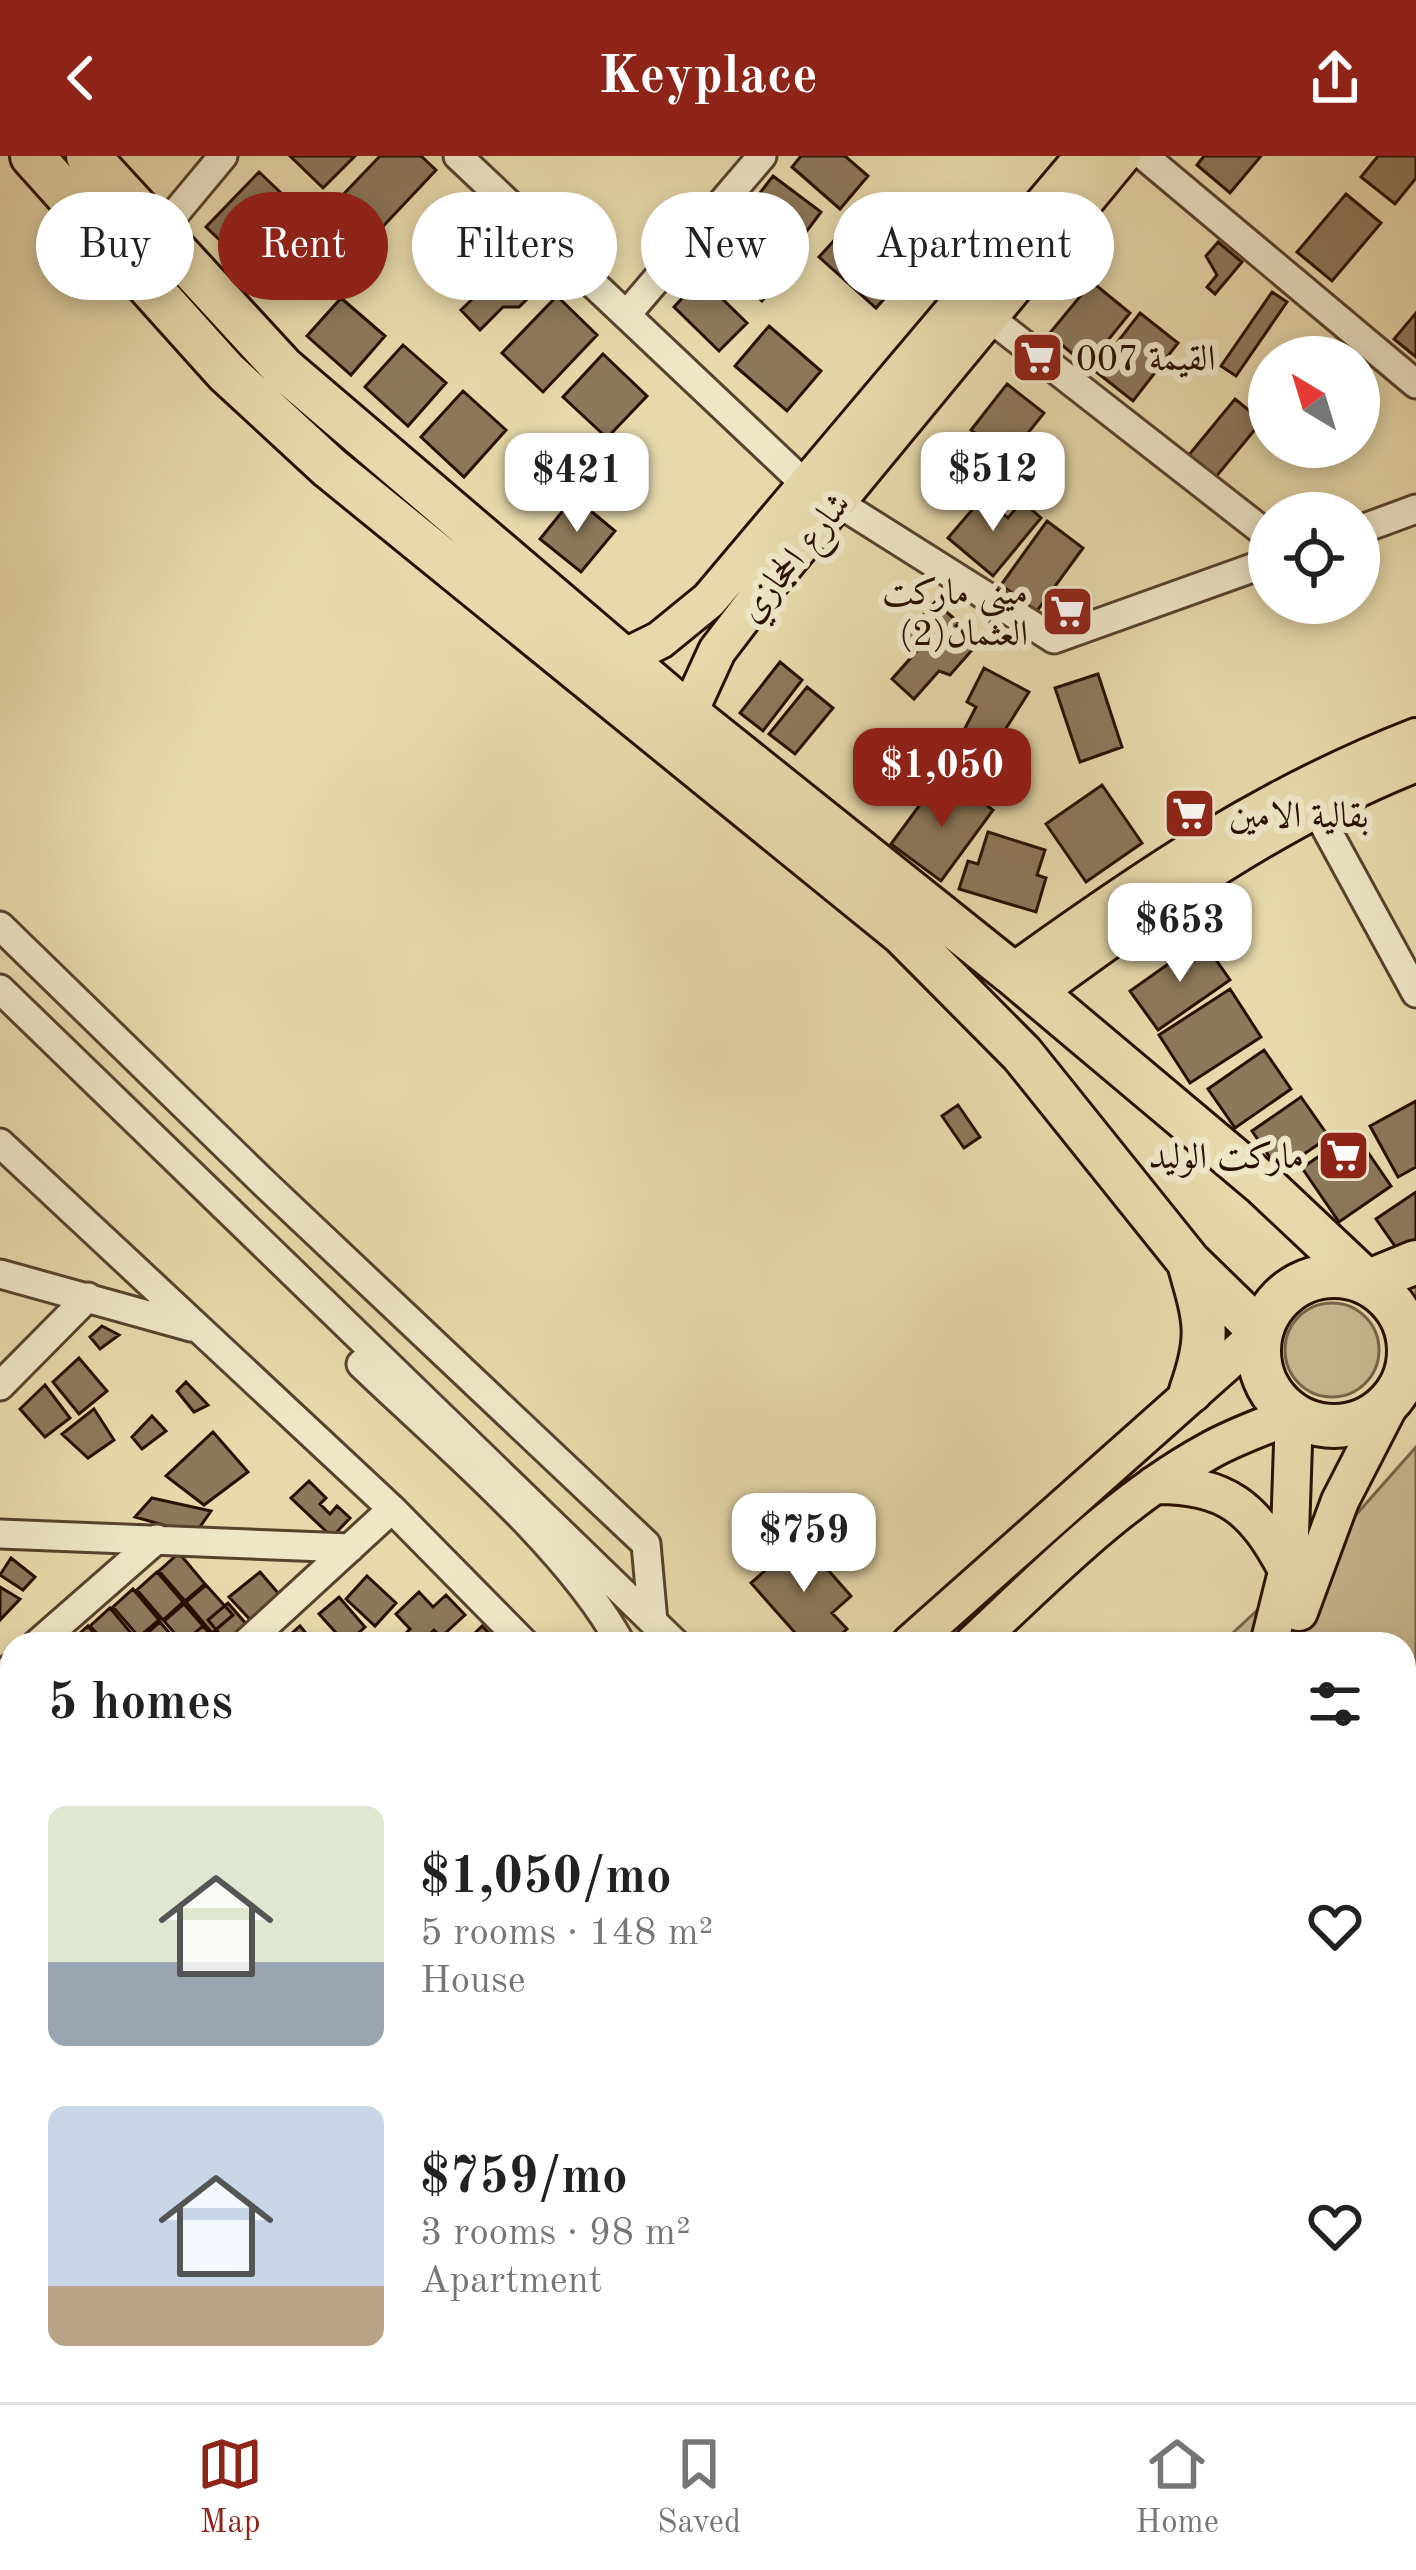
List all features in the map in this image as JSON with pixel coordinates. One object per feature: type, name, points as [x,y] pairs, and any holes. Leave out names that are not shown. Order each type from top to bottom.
[{"type":"highway","points":[[32,156],[226,372],[330,468],[609,671]]},
{"type":"highway","points":[[88,156],[120,192]]},
{"type":"highway","points":[[194,272],[284,368],[609,671],[903,934],[1022,1054],[1189,1262],[1262,1332]]},
{"type":"highway","points":[[675,727],[1024,983],[1264,1185],[1367,1282],[1396,1306],[1409,1341],[1405,1391],[1366,1419],[1348,1425],[1330,1426],[1294,1414],[1279,1402],[1262,1370],[1262,1332],[1280,1299],[1294,1287],[1330,1276],[1367,1282],[1416,1262]]},
{"type":"highway","points":[[1189,1262],[1204,1316],[1205,1351],[1191,1391]]},
{"type":"main road","points":[[609,671],[660,640],[709,600],[822,493],[1084,156]]},
{"type":"main road","name":"شارع الحجازي","points":[[675,727],[717,651],[822,493],[990,318],[1122,156]]},
{"type":"main road","points":[[1024,983],[1147,876],[1297,789],[1416,736]]},
{"type":"main road","points":[[1024,983],[1243,849],[1416,763]]},
{"type":"main road","points":[[923,1632],[1262,1332]]},
{"type":"main road","points":[[1285,1632],[1340,1501],[1405,1391]]},
{"type":"main road","points":[[986,1632],[1154,1485],[1211,1449],[1294,1414],[1281,1632]]},
{"type":"main road","points":[[1154,1485],[1191,1484],[1222,1493],[1271,1540],[1287,1570]]},
{"type":"street","points":[[193,192],[223,156]]},
{"type":"street","points":[[458,156],[822,493],[1054,639],[1248,570]]},
{"type":"street","points":[[626,314],[762,156]]},
{"type":"street","points":[[1144,156],[1416,384]]},
{"type":"street","points":[[990,318],[1248,520]]},
{"type":"street","points":[[1380,522],[1416,509]]},
{"type":"street","points":[[1316,810],[1415,989]]},
{"type":"street","points":[[0,926],[646,1544],[653,1622]]},
{"type":"street","points":[[0,989],[663,1632]]},
{"type":"street","points":[[0,1014],[515,1513],[576,1580],[613,1632]]},
{"type":"street","points":[[2,1148],[392,1509],[513,1632]]},
{"type":"street","points":[[0,1274],[194,1328]]},
{"type":"street","points":[[0,1386],[88,1297]]},
{"type":"street","points":[[258,1632],[392,1509]]},
{"type":"street","points":[[0,1534],[350,1548]]},
{"type":"street","points":[[51,1632],[157,1539]]},
{"type":"shaded area","points":[[1416,1283],[1416,1370],[1412,1371],[1411,1330],[1394,1293]]},
{"type":"shaded area","points":[[1332,1303],[1350,1306],[1365,1317],[1376,1332],[1376,1368],[1365,1383],[1350,1394],[1332,1397],[1314,1394],[1299,1383],[1288,1368],[1285,1350],[1288,1332],[1299,1317],[1314,1306]]},
{"type":"shaded area","points":[[1416,1447],[1416,1632],[1234,1632],[1339,1534]]},
{"type":"building","points":[[290,156],[355,156],[323,188]]},
{"type":"building","points":[[380,156],[421,156],[436,170],[388,221],[388,192],[346,192]]},
{"type":"building","points":[[801,156],[845,156],[868,176],[854,192],[833,192],[833,203],[792,167]]},
{"type":"building","points":[[1204,156],[1261,156],[1230,193],[1197,165]]},
{"type":"building","points":[[1378,156],[1416,156],[1416,178],[1395,204],[1361,177]]},
{"type":"building","points":[[259,172],[280,192],[240,192]]},
{"type":"building","points":[[773,176],[794,192],[761,192]]},
{"type":"building","points":[[1346,194],[1381,223],[1332,281],[1297,252]]},
{"type":"building","points":[[809,203],[821,212],[809,228]]},
{"type":"building","points":[[218,215],[218,238],[206,227]]},
{"type":"building","points":[[833,242],[833,270],[819,257]]},
{"type":"building","points":[[1218,242],[1242,262],[1215,294],[1207,287],[1217,275],[1206,256]]},
{"type":"building","points":[[1272,292],[1287,302],[1264,336],[1248,336],[1248,359],[1236,376],[1221,366]]},
{"type":"building","points":[[343,300],[385,336],[351,375],[307,336]]},
{"type":"building","points":[[471,300],[526,300],[519,307],[503,307],[480,330],[461,310]]},
{"type":"building","points":[[553,300],[561,300],[597,335],[543,392],[502,353]]},
{"type":"building","points":[[681,300],[723,300],[747,323],[719,351],[674,307]]},
{"type":"building","points":[[1077,300],[1114,300],[1130,313],[1087,366],[1049,334]]},
{"type":"building","points":[[1140,313],[1178,343],[1133,401],[1095,371]]},
{"type":"building","points":[[1416,313],[1416,357],[1394,339]]},
{"type":"building","points":[[769,326],[821,371],[787,411],[735,366]]},
{"type":"building","points":[[403,345],[446,383],[408,426],[365,387]]},
{"type":"building","points":[[603,354],[647,396],[607,438],[563,397]]},
{"type":"building","points":[[1007,384],[1044,413],[1007,459],[971,430]]},
{"type":"building","points":[[463,391],[506,430],[464,477],[421,437]]},
{"type":"building","points":[[1235,399],[1248,410],[1248,438],[1215,478],[1188,456]]},
{"type":"building","points":[[574,497],[615,531],[581,572],[540,539]]},
{"type":"building","points":[[983,497],[1008,518],[1022,501],[1041,518],[993,576],[948,538]]},
{"type":"building","points":[[1047,521],[1083,548],[1037,611],[1001,585]]},
{"type":"building","points":[[935,602],[980,641],[950,675],[939,671],[914,699],[892,679],[916,652],[902,639]]},
{"type":"building","points":[[780,662],[802,680],[763,731],[740,713]]},
{"type":"building","points":[[984,668],[1029,692],[991,752],[961,736],[976,707],[967,702]]},
{"type":"building","points":[[1098,674],[1122,747],[1080,762],[1055,688]]},
{"type":"building","points":[[807,687],[833,708],[795,754],[769,734]]},
{"type":"building","points":[[958,784],[993,810],[941,881],[891,844],[930,791],[945,802]]},
{"type":"building","points":[[1102,785],[1142,843],[1086,882],[1046,824]]},
{"type":"building","points":[[988,832],[1045,850],[1037,875],[1046,878],[1036,912],[959,889],[968,861],[978,864]]},
{"type":"building","points":[[1202,940],[1230,980],[1158,1030],[1130,991]]},
{"type":"building","points":[[1230,989],[1261,1037],[1190,1083],[1159,1035]]},
{"type":"building","points":[[1264,1050],[1291,1089],[1235,1128],[1208,1089]]},
{"type":"building","points":[[1301,1097],[1329,1137],[1279,1171],[1252,1131]]},
{"type":"building","points":[[1416,1101],[1416,1167],[1398,1177],[1370,1126]]},
{"type":"building","points":[[958,1105],[980,1137],[964,1148],[942,1116]]},
{"type":"building","points":[[1354,1132],[1391,1186],[1339,1222],[1302,1168]]},
{"type":"building","points":[[1416,1192],[1416,1240],[1399,1252],[1376,1219]]},
{"type":"building","points":[[102,1326],[119,1335],[100,1349],[90,1337]]},
{"type":"building","points":[[79,1358],[107,1391],[79,1414],[53,1382]]},
{"type":"building","points":[[186,1382],[208,1405],[194,1412],[177,1391]]},
{"type":"building","points":[[45,1385],[70,1418],[45,1437],[20,1409]]},
{"type":"building","points":[[94,1409],[114,1440],[88,1458],[62,1434]]},
{"type":"building","points":[[152,1416],[166,1431],[142,1449],[132,1437]]},
{"type":"building","points":[[213,1432],[248,1472],[204,1505],[166,1476]]},
{"type":"building","points":[[309,1481],[326,1498],[320,1504],[330,1514],[337,1506],[350,1518],[332,1537],[291,1498]]},
{"type":"building","points":[[152,1498],[211,1511],[195,1534],[135,1517]]},
{"type":"building","points":[[801,1539],[851,1596],[832,1613],[847,1629],[794,1632],[751,1583]]},
{"type":"building","points":[[179,1553],[205,1584],[185,1601],[159,1571]]},
{"type":"building","points":[[11,1558],[35,1577],[23,1590],[0,1575]]},
{"type":"building","points":[[157,1572],[183,1602],[163,1620],[137,1590]]},
{"type":"building","points":[[260,1572],[285,1601],[255,1625],[229,1597]]},
{"type":"building","points":[[367,1576],[396,1603],[375,1626],[346,1599]]},
{"type":"building","points":[[206,1585],[233,1615],[211,1632],[186,1602]]},
{"type":"building","points":[[0,1587],[20,1599],[0,1620]]},
{"type":"building","points":[[133,1589],[159,1620],[145,1632],[135,1632],[113,1607]]},
{"type":"building","points":[[419,1592],[433,1607],[446,1595],[465,1615],[446,1632],[407,1632],[410,1629],[396,1614]]},
{"type":"building","points":[[339,1597],[365,1627],[359,1632],[335,1632],[319,1614]]},
{"type":"building","points":[[228,1603],[253,1632],[218,1632],[208,1620]]},
{"type":"building","points":[[184,1604],[208,1632],[174,1632],[164,1621]]},
{"type":"building","points":[[110,1608],[130,1632],[95,1632],[90,1626]]},
{"type":"building","points":[[160,1622],[169,1632],[149,1632]]},
{"type":"place","name":"القيمة 007","points":[[1037,357]]},
{"type":"place","name":"ميني ماركت العثمان(2)","points":[[1067,612]]},
{"type":"place","name":"بقالية الامين","points":[[1190,814]]},
{"type":"place","name":"ماركت الوليد","points":[[1343,1155]]}]
